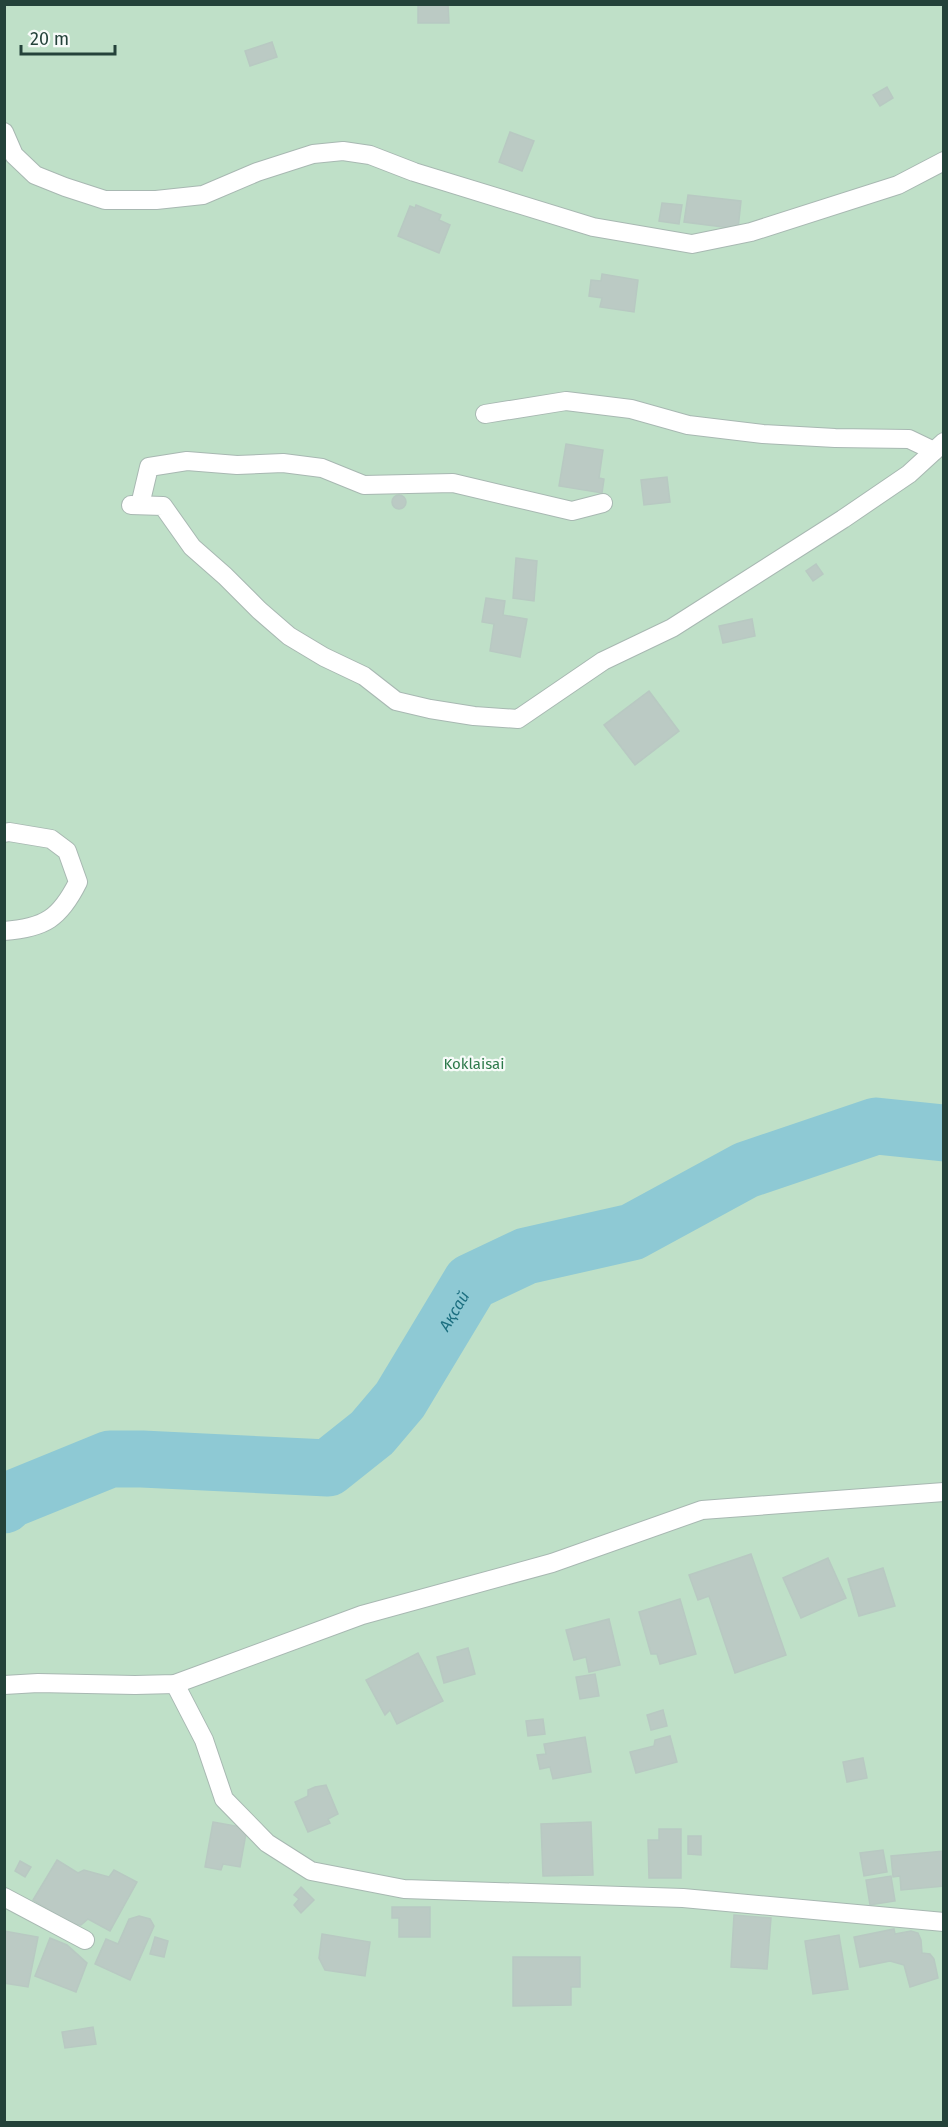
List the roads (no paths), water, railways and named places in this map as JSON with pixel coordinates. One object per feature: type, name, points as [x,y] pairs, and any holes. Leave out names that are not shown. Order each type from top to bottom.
[{"type":"street","points":[[4,132],[14,154],[35,175],[105,200],[156,200],[202,195],[257,172],[314,154],[343,151],[370,155],[414,172],[593,226],[692,244],[751,232],[898,185],[944,161]]},
{"type":"street","points":[[485,414],[566,401],[631,409],[688,425],[763,434],[909,439],[939,447]]},
{"type":"street","points":[[603,503],[572,511],[453,483],[364,485],[322,468],[283,464],[237,465],[187,461],[149,467],[136,505],[163,506],[192,546],[289,636],[324,657],[364,676],[396,700],[430,709],[474,716],[518,719],[603,661],[672,628],[730,592],[909,474],[939,447]]},
{"type":"street","points":[[4,833],[9,831],[51,839],[67,851],[78,882],[70,898],[56,916],[38,927],[4,931]]},
{"type":"street","points":[[4,1685],[38,1683],[175,1684],[362,1615],[552,1563],[702,1510],[944,1491]]},
{"type":"street","points":[[175,1684],[204,1740],[224,1799],[267,1843],[311,1870],[404,1889],[683,1898],[944,1922]]},
{"type":"street","points":[[4,1897],[85,1940]]},
{"type":"waterway","name":"Ақсай","points":[[4,1505],[9,1500],[110,1459],[328,1468],[372,1433],[400,1400],[471,1282],[526,1256],[632,1232],[746,1170],[876,1126],[944,1133]]},
{"type":"park label","name":"Koklaisai","points":[[474,1064]]}]
